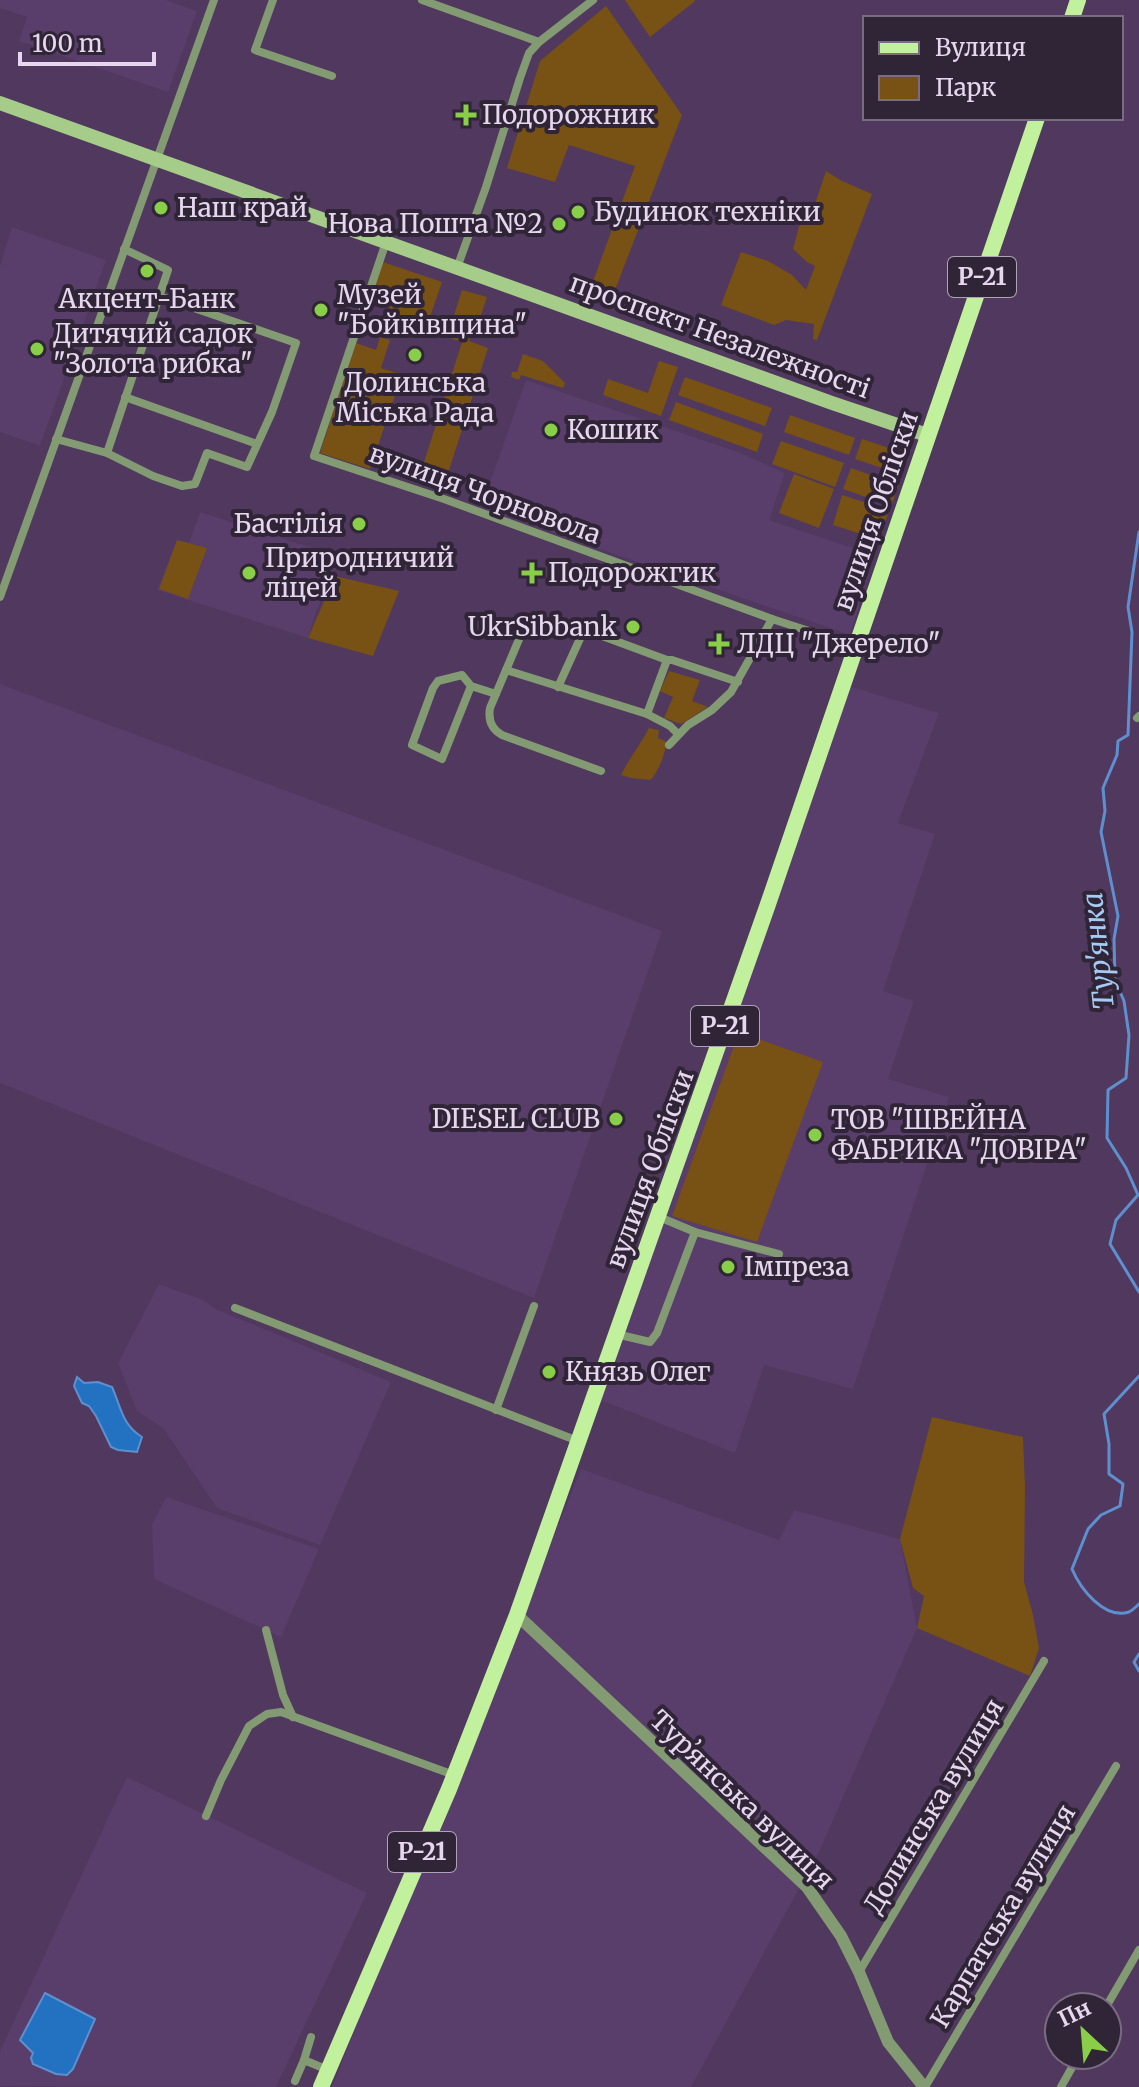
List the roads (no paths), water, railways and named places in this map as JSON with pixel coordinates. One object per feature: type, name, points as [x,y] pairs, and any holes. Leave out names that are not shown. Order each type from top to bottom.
[{"type":"main road","name":"проспект Незалежності","points":[[0,103],[927,435]]},
{"type":"main road","name":"вулиця Обліски","points":[[321,2087],[454,1776],[517,1615],[767,907],[1036,120]]},
{"type":"street","points":[[0,597],[214,0]]},
{"type":"street","points":[[273,0],[255,50],[332,76]]},
{"type":"street","points":[[422,0],[539,42]]},
{"type":"street","points":[[457,268],[529,53],[593,0]]},
{"type":"street","name":"вулиця Чорновола","points":[[386,242],[314,456],[444,499],[772,619],[855,646]]},
{"type":"street","points":[[107,453],[168,270],[124,249]]},
{"type":"street","points":[[56,439],[107,453],[153,476],[182,486],[195,484],[207,453],[247,467],[272,412],[296,343],[159,296]]},
{"type":"street","points":[[125,397],[257,444]]},
{"type":"street","points":[[528,618],[490,708],[489,719],[493,729],[601,771]]},
{"type":"street","points":[[669,745],[688,725],[723,702],[738,682],[772,619]]},
{"type":"street","points":[[558,687],[583,632],[594,633],[738,682]]},
{"type":"street","points":[[647,714],[667,660]]},
{"type":"street","points":[[506,670],[647,714],[678,734]]},
{"type":"street","points":[[471,686],[442,759],[412,745],[438,681],[462,675],[471,686],[496,694]]},
{"type":"street","points":[[659,1217],[695,1232],[779,1254]]},
{"type":"street","points":[[616,1334],[650,1342],[657,1333],[695,1232]]},
{"type":"street","points":[[496,1410],[534,1306]]},
{"type":"street","points":[[235,1308],[578,1441]]},
{"type":"street","name":"Турʼянська вулиця","points":[[517,1615],[807,1887],[841,1936],[888,2042],[924,2087]]},
{"type":"street","points":[[266,1630],[283,1695],[293,1717]]},
{"type":"street","name":"Долинська вулиця","points":[[859,1972],[1044,1661]]},
{"type":"street","points":[[206,1816],[249,1726],[267,1714],[281,1712],[454,1776]]},
{"type":"street","name":"Карпатська вулиця","points":[[924,2087],[1116,1766]]},
{"type":"street","points":[[1115,1991],[1139,1950]]},
{"type":"street","points":[[295,2081],[311,2037]]},
{"type":"street","points":[[304,2060],[328,2070]]},
{"type":"water","points":[[77,1377],[84,1383],[98,1382],[112,1387],[126,1421],[142,1437],[137,1452],[111,1447],[96,1416],[89,1406],[82,1403],[74,1386]]},
{"type":"water","points":[[45,1993],[95,2019],[73,2069],[67,2075],[56,2074],[33,2064],[33,2053],[20,2040]]},
{"type":"waterway","name":"Тур'янка","points":[[1139,532],[1128,607],[1132,632],[1128,735],[1118,741],[1117,755],[1103,788],[1105,811],[1101,832],[1118,916],[1114,939],[1115,980],[1124,1001],[1129,1035],[1126,1078],[1108,1090],[1107,1138],[1138,1195],[1116,1220],[1110,1244],[1139,1292]]},
{"type":"waterway","name":"Тур'янка","points":[[1139,1376],[1104,1414],[1109,1444],[1109,1474],[1123,1484],[1120,1506],[1101,1515],[1088,1529],[1072,1569],[1087,1593],[1102,1607],[1120,1613],[1129,1612],[1139,1604]]},
{"type":"waterway","name":"Тур'янка","points":[[1139,1654],[1134,1662],[1139,1671]]},
{"type":"place","name":"Подорожник","points":[[466,115]]},
{"type":"place","name":"Наш край","points":[[161,208]]},
{"type":"place","name":"Будинок техніки","points":[[578,212]]},
{"type":"place","name":"Нова Пошта №2","points":[[559,224]]},
{"type":"place","name":"Акцент-Банк","points":[[147,271]]},
{"type":"place","name":"Музей \"Бойківщина\"","points":[[321,310]]},
{"type":"place","name":"Дитячий садок \"Золота рибка\"","points":[[37,349]]},
{"type":"place","name":"Долинська Міська Рада","points":[[415,355]]},
{"type":"place","name":"Кошик","points":[[551,430]]},
{"type":"place","name":"Бастілія","points":[[359,524]]},
{"type":"place","name":"Природничий ліцей","points":[[249,573]]},
{"type":"place","name":"Подорожгик","points":[[532,573]]},
{"type":"place","name":"UkrSibbank","points":[[633,627]]},
{"type":"place","name":"ЛДЦ \"Джерело\"","points":[[719,644]]},
{"type":"place","name":"DIESEL CLUB","points":[[616,1119]]},
{"type":"place","name":"ТОВ \"ШВЕЙНА ФАБРИКА \"ДОВІРА\"","points":[[815,1135]]},
{"type":"place","name":"Імпреза","points":[[728,1267]]},
{"type":"place","name":"Князь Олег","points":[[549,1372]]}]
